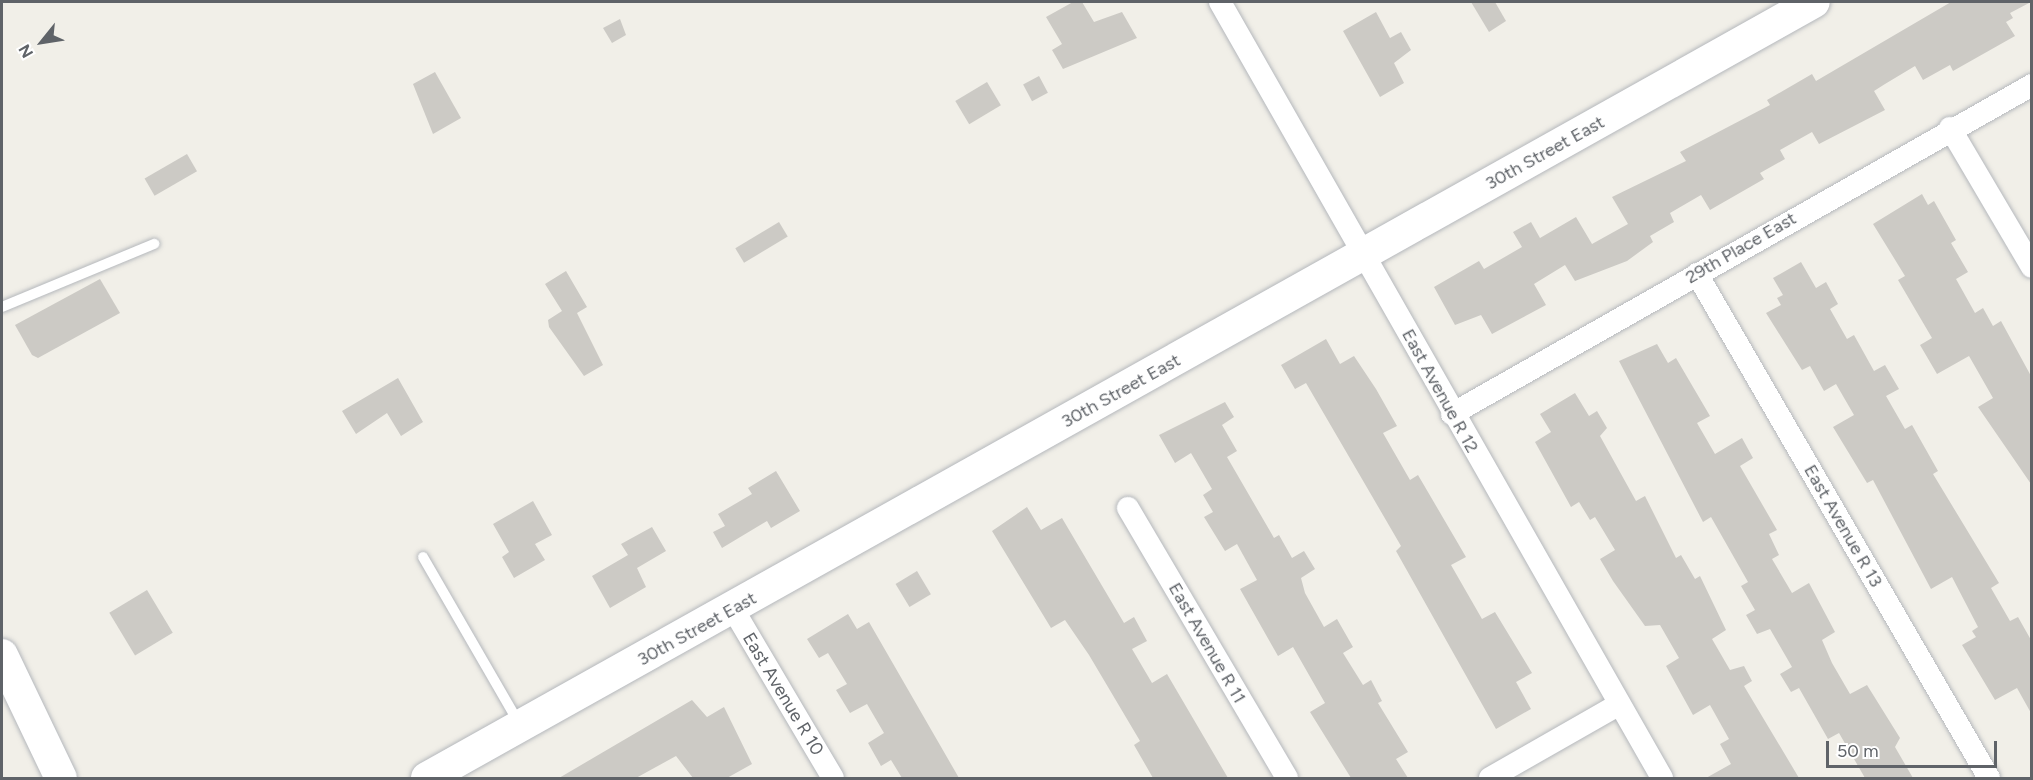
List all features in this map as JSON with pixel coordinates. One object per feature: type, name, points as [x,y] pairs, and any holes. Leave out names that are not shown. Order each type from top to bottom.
[{"type":"street","name":"East Avenue R 12","points":[[1220,2],[1452,414],[1662,778]]},
{"type":"street","name":"30th Street East","points":[[427,778],[733,609],[1814,2]]},
{"type":"street","name":"29th Place East","points":[[1452,414],[1950,128],[2031,85]]},
{"type":"street","points":[[1950,128],[2031,267]]},
{"type":"street","name":"East Avenue R 13","points":[[1697,274],[1989,778]]},
{"type":"street","name":"East Avenue R 11","points":[[1128,508],[1287,778]]},
{"type":"street","name":"East Avenue R 10","points":[[733,609],[833,778]]},
{"type":"street","points":[[2,655],[61,778]]},
{"type":"street","points":[[1490,778],[1618,705]]},
{"type":"lane","points":[[2,307],[154,244]]},
{"type":"lane","points":[[423,557],[521,726]]},
{"type":"building","points":[[1073,2],[1082,2],[1094,22],[1122,12],[1137,38],[1063,69],[1052,50],[1062,44],[1046,17]]},
{"type":"building","points":[[1471,2],[1495,2],[1506,21],[1489,32]]},
{"type":"building","points":[[1951,2],[2031,2],[2010,13],[2013,18],[2006,22],[2015,36],[1953,71],[1950,65],[1923,80],[1915,66],[1874,91],[1885,110],[1819,144],[1812,132],[1780,150],[1785,159],[1760,173],[1764,179],[1710,210],[1701,195],[1670,213],[1674,222],[1650,236],[1653,242],[1627,261],[1575,281],[1565,265],[1534,284],[1546,305],[1492,334],[1481,315],[1455,325],[1434,287],[1479,261],[1484,269],[1522,247],[1513,232],[1531,222],[1540,238],[1576,217],[1592,244],[1628,224],[1612,197],[1686,161],[1680,152],[1770,105],[1767,100],[1812,74],[1816,81]]},
{"type":"building","points":[[1376,12],[1390,38],[1401,32],[1411,50],[1394,63],[1404,83],[1380,97],[1343,31]]},
{"type":"building","points":[[620,19],[626,35],[612,43],[603,28]]},
{"type":"building","points":[[435,72],[461,118],[433,134],[413,84]]},
{"type":"building","points":[[1039,76],[1048,93],[1032,101],[1023,84]]},
{"type":"building","points":[[987,82],[1001,105],[969,124],[955,101]]},
{"type":"building","points":[[187,154],[197,171],[155,196],[145,178]]},
{"type":"building","points":[[1922,194],[1928,205],[1934,201],[1956,240],[1951,243],[1968,272],[1956,279],[1975,313],[1983,308],[1993,326],[2001,321],[2031,376],[2031,484],[1978,407],[1993,398],[1969,356],[1937,374],[1920,345],[1932,338],[1898,280],[1905,276],[1873,224]]},
{"type":"building","points":[[779,222],[788,237],[744,263],[735,248]]},
{"type":"building","points":[[1801,262],[1816,288],[1826,282],[1838,304],[1830,309],[1847,339],[1854,335],[1874,371],[1885,365],[1899,389],[1886,396],[1905,429],[1912,425],[1938,471],[1933,474],[1999,583],[1991,588],[2010,621],[2018,617],[2031,640],[2031,713],[2017,688],[1995,700],[1962,645],[1976,637],[1972,631],[1978,627],[1952,577],[1931,589],[1873,480],[1867,483],[1833,427],[1854,415],[1836,384],[1824,391],[1810,366],[1802,370],[1766,313],[1781,305],[1777,298],[1783,295],[1773,278]]},
{"type":"building","points":[[566,271],[587,307],[577,313],[603,365],[584,376],[549,327],[548,320],[562,311],[545,284]]},
{"type":"building","points":[[100,279],[120,313],[38,358],[32,355],[15,325]]},
{"type":"building","points":[[1326,339],[1340,364],[1354,356],[1376,389],[1397,426],[1383,433],[1410,480],[1418,475],[1466,557],[1451,565],[1482,619],[1495,612],[1532,673],[1516,682],[1531,709],[1496,729],[1396,551],[1401,546],[1306,383],[1295,389],[1281,365]]},
{"type":"building","points":[[1657,344],[1668,363],[1676,358],[1710,416],[1697,423],[1715,454],[1742,438],[1753,458],[1740,466],[1777,530],[1769,534],[1779,555],[1772,559],[1792,593],[1809,583],[1835,632],[1822,640],[1832,663],[1850,694],[1867,685],[1900,738],[1895,747],[1913,778],[1865,778],[1839,733],[1828,739],[1799,688],[1791,692],[1780,674],[1792,667],[1770,629],[1757,634],[1746,615],[1755,610],[1741,586],[1748,582],[1711,517],[1703,522],[1619,361]]},
{"type":"building","points":[[398,378],[423,422],[401,436],[387,413],[356,434],[342,411]]},
{"type":"building","points":[[1575,393],[1589,416],[1597,411],[1607,428],[1600,436],[1636,501],[1645,496],[1676,558],[1681,555],[1695,579],[1700,576],[1726,630],[1712,639],[1730,670],[1744,666],[1752,681],[1744,686],[1799,778],[1706,778],[1731,764],[1720,744],[1729,739],[1710,705],[1693,715],[1666,666],[1679,658],[1660,625],[1645,626],[1613,581],[1600,559],[1615,550],[1595,517],[1590,520],[1579,502],[1571,507],[1535,442],[1551,432],[1540,414]]},
{"type":"building","points":[[1225,402],[1234,417],[1222,425],[1237,451],[1227,457],[1274,538],[1279,535],[1292,558],[1304,551],[1315,569],[1301,578],[1305,593],[1324,627],[1337,619],[1353,647],[1343,653],[1363,685],[1371,680],[1382,701],[1378,703],[1408,752],[1396,759],[1408,778],[1351,778],[1310,712],[1325,703],[1293,647],[1278,656],[1240,589],[1257,580],[1237,544],[1225,551],[1204,517],[1213,512],[1203,495],[1212,489],[1191,453],[1175,463],[1159,435]]},
{"type":"building","points":[[776,471],[800,511],[771,528],[767,521],[722,548],[713,532],[725,526],[718,514],[752,494],[748,488]]},
{"type":"building","points":[[533,501],[552,535],[535,544],[545,560],[514,578],[502,557],[509,552],[493,524]]},
{"type":"building","points":[[1027,507],[1041,530],[1062,518],[1124,623],[1134,617],[1147,641],[1132,649],[1152,683],[1167,674],[1228,778],[1153,778],[1134,745],[1140,741],[1089,655],[1065,620],[1051,628],[992,531]]},
{"type":"building","points":[[652,527],[666,551],[637,568],[646,587],[610,608],[592,576],[628,555],[621,544]]},
{"type":"building","points":[[917,571],[931,594],[909,607],[896,584]]},
{"type":"building","points":[[147,590],[173,633],[135,656],[109,613]]},
{"type":"building","points":[[848,614],[857,629],[869,622],[959,778],[902,778],[891,760],[881,766],[868,743],[884,733],[867,704],[850,713],[836,690],[847,684],[828,653],[819,658],[807,639]]},
{"type":"building","points":[[692,700],[707,717],[724,707],[752,764],[727,778],[693,778],[676,756],[636,778],[559,778]]}]
